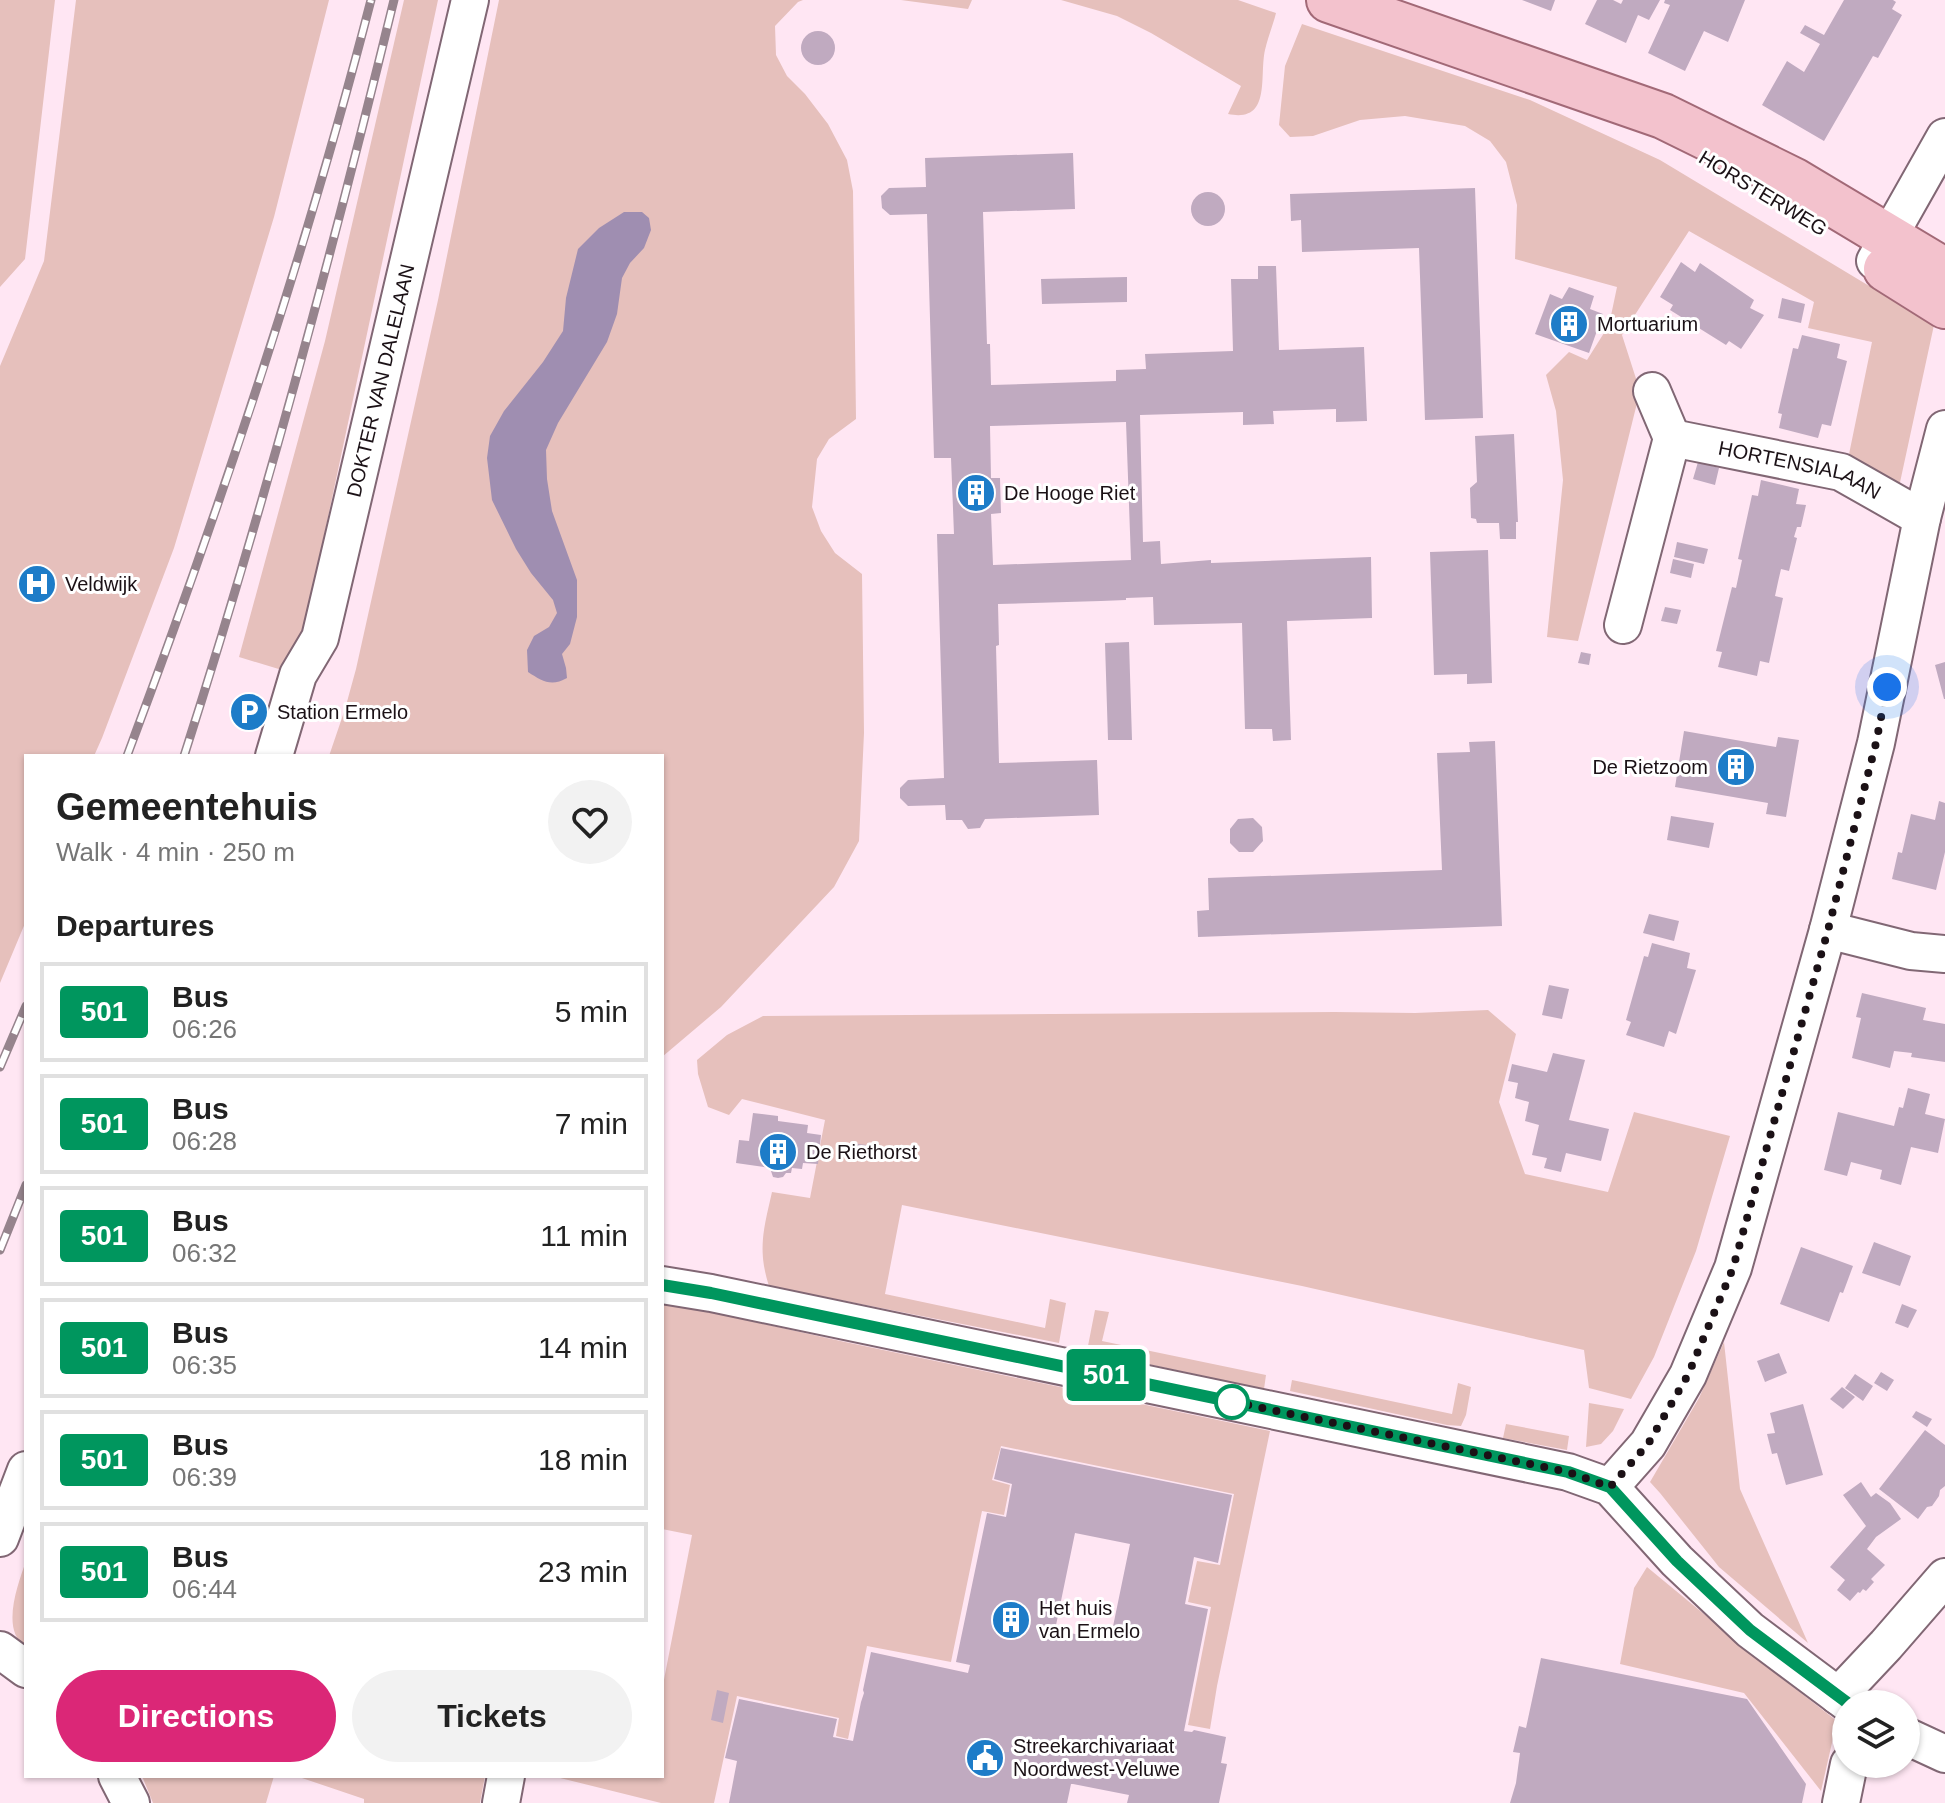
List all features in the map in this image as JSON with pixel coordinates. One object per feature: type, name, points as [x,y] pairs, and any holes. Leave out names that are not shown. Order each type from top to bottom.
[{"type":"main road","name":"HORSTERWEG","points":[[1329,0],[1663,116],[1732,149],[1795,181],[1882,249],[1945,306]]},
{"type":"main road","name":"HORSTERWEG","points":[[1882,249],[1945,271]]},
{"type":"street","name":"DOKTER VAN DALELAAN","points":[[275,754],[298,675],[320,638],[470,0]]},
{"type":"street","points":[[1882,249],[1945,137]]},
{"type":"street","points":[[1623,625],[1672,438],[1652,391]]},
{"type":"street","points":[[1610,1487],[1648,1444],[1688,1375],[1733,1268],[1828,930],[1876,743],[1922,518],[1945,429]]},
{"type":"street","name":"HORTENSIALAAN","points":[[1672,438],[1841,472],[1922,518]]},
{"type":"street","points":[[1828,930],[1911,951],[1945,954]]},
{"type":"street","points":[[664,1285],[1568,1472],[1610,1487],[1677,1561],[1750,1630],[1832,1691]]},
{"type":"street","points":[[0,1538],[24,1475]]},
{"type":"street","points":[[1852,1690],[1945,1577]]},
{"type":"street","points":[[0,1650],[24,1668]]},
{"type":"street","points":[[1920,1742],[1945,1754]]},
{"type":"street","points":[[118,1778],[131,1803]]},
{"type":"street","points":[[501,1803],[506,1778]]},
{"type":"street","points":[[1841,1803],[1846,1778]]},
{"type":"shaded area","points":[[0,0],[55,0],[25,259],[0,287]]},
{"type":"shaded area","points":[[76,0],[329,0],[274,217],[174,548],[102,738],[95,754],[24,754],[24,926],[0,983],[0,366],[44,261]]},
{"type":"shaded area","points":[[404,0],[438,0],[301,644],[282,670],[239,657],[325,341]]},
{"type":"shaded area","points":[[499,0],[803,0],[775,26],[776,55],[787,76],[828,124],[847,160],[853,191],[856,419],[829,439],[817,459],[812,507],[821,531],[835,553],[862,574],[864,733],[859,841],[834,887],[721,1007],[664,1055],[664,754],[330,754],[356,669],[438,300]]},
{"type":"shaded area","points":[[901,0],[972,0],[968,9]]},
{"type":"shaded area","points":[[1061,0],[1238,0],[1276,13],[1265,50],[1261,96],[1257,105],[1252,112],[1228,114],[1241,86],[1117,16]]},
{"type":"shaded area","points":[[1302,24],[1530,100],[1660,160],[1934,325],[1899,487],[1847,464],[1872,342],[1808,328],[1814,302],[1689,231],[1622,335],[1640,391],[1578,641],[1547,637],[1563,480],[1556,411],[1546,375],[1569,352],[1587,360],[1609,325],[1617,287],[1515,259],[1517,205],[1506,162],[1490,141],[1465,126],[1405,116],[1360,120],[1313,136],[1290,137],[1279,125],[1285,66]]},
{"type":"shaded area","points":[[624,212],[642,212],[649,218],[651,230],[644,248],[630,263],[622,278],[617,314],[607,342],[558,423],[546,450],[552,511],[577,580],[577,617],[570,644],[562,654],[567,678],[547,682],[528,672],[527,650],[534,636],[549,627],[557,613],[553,600],[516,549],[492,500],[487,458],[490,436],[504,411],[563,331],[566,298],[578,249],[599,228]]},
{"type":"shaded area","points":[[1488,1010],[1516,1034],[1499,1102],[1525,1174],[1608,1192],[1634,1112],[1730,1136],[1696,1251],[1654,1357],[1631,1399],[1589,1388],[1584,1350],[1302,1286],[902,1205],[885,1294],[1045,1328],[1050,1299],[1066,1303],[1059,1343],[769,1286],[763,1249],[772,1192],[810,1198],[825,1120],[742,1099],[729,1115],[708,1107],[698,1074],[697,1060],[727,1035],[763,1016]]},
{"type":"shaded area","points":[[664,1303],[1270,1431],[1210,1729],[1188,1725],[1211,1607],[1188,1602],[1197,1561],[1220,1565],[1234,1494],[1001,1446],[992,1480],[1010,1485],[1004,1515],[982,1511],[951,1662],[867,1646],[848,1739],[836,1736],[839,1718],[737,1696],[714,1803],[661,1803],[560,1778],[664,1778],[664,1680],[692,1535],[664,1529]]},
{"type":"shaded area","points":[[1095,1310],[1109,1312],[1102,1341],[1266,1375],[1264,1389],[1087,1351]]},
{"type":"shaded area","points":[[1724,1342],[1740,1489],[1808,1643],[1719,1567],[1650,1482],[1699,1398]]},
{"type":"shaded area","points":[[1292,1380],[1452,1414],[1458,1383],[1471,1387],[1461,1426],[1290,1391]]},
{"type":"shaded area","points":[[1589,1403],[1624,1409],[1613,1431],[1601,1444],[1586,1447]]},
{"type":"shaded area","points":[[1506,1424],[1569,1436],[1567,1450],[1503,1438]]},
{"type":"shaded area","points":[[1647,1567],[1832,1717],[1832,1743],[1821,1791],[1744,1693],[1620,1664],[1634,1588]]},
{"type":"shaded area","points":[[24,1568],[24,1645],[18,1640],[12,1619]]},
{"type":"shaded area","points":[[143,1778],[273,1778],[266,1803],[153,1803]]},
{"type":"shaded area","points":[[302,1778],[485,1778],[480,1803],[364,1803],[364,1799]]},
{"type":"building","points":[[1522,0],[1555,0],[1551,11]]},
{"type":"building","points":[[1597,0],[1613,0],[1621,4],[1623,0],[1660,0],[1649,20],[1638,15],[1626,43],[1585,24]]},
{"type":"building","points":[[1665,0],[1745,0],[1728,42],[1704,31],[1685,71],[1648,53],[1670,5],[1664,3]]},
{"type":"building","points":[[1844,0],[1893,0],[1896,2],[1892,9],[1902,15],[1878,58],[1873,56],[1824,141],[1762,105],[1787,61],[1804,72],[1820,44],[1800,33],[1805,25],[1824,35]]},
{"type":"building","points":[[818,31],[830,36],[835,48],[830,60],[818,65],[806,60],[801,48],[806,36]]},
{"type":"building","name":"De Hooge Riet","points":[[1073,153],[1075,209],[983,212],[991,385],[1116,381],[1116,370],[1146,369],[1145,354],[1233,351],[1231,279],[1258,279],[1258,266],[1276,266],[1279,350],[1364,347],[1367,421],[1336,422],[1336,409],[1273,411],[1274,424],[1243,425],[1243,412],[1140,415],[1143,542],[1160,541],[1161,564],[1371,557],[1372,618],[1287,621],[1291,740],[1273,741],[1272,729],[1245,729],[1242,623],[1154,625],[1153,597],[998,604],[999,763],[1097,760],[1099,815],[985,819],[980,828],[968,829],[962,820],[946,820],[945,805],[908,806],[900,798],[900,788],[908,780],[944,778],[937,534],[954,534],[951,458],[934,458],[927,214],[890,215],[882,208],[881,196],[889,188],[926,187],[925,158]],"holes":[[[1126,422],[1131,560],[993,565],[991,514],[1001,513],[1000,478],[991,478],[990,426]]]},
{"type":"building","points":[[1475,188],[1483,418],[1425,420],[1419,248],[1302,252],[1301,220],[1291,221],[1290,194]]},
{"type":"building","points":[[1208,192],[1220,197],[1225,209],[1220,221],[1208,226],[1196,221],[1191,209],[1196,197]]},
{"type":"building","points":[[1681,262],[1695,272],[1700,263],[1754,300],[1750,308],[1764,315],[1741,349],[1729,341],[1726,345],[1670,310],[1673,305],[1660,297]]},
{"type":"building","points":[[1127,277],[1127,302],[1042,304],[1041,279]]},
{"type":"building","name":"Mortuarium","points":[[1569,287],[1594,296],[1590,309],[1603,314],[1589,353],[1535,334],[1550,294],[1562,299]]},
{"type":"building","points":[[1782,298],[1805,304],[1801,323],[1778,318]]},
{"type":"building","points":[[1802,335],[1840,344],[1837,358],[1847,361],[1831,426],[1822,424],[1818,438],[1779,428],[1782,414],[1778,413],[1793,348],[1798,349]]},
{"type":"building","points":[[1514,434],[1516,539],[1500,539],[1499,523],[1477,523],[1476,519],[1471,518],[1470,488],[1477,482],[1475,436]]},
{"type":"building","points":[[1698,462],[1719,468],[1715,485],[1693,479]]},
{"type":"building","points":[[1761,480],[1799,489],[1796,504],[1806,505],[1801,527],[1797,527],[1794,537],[1797,538],[1789,571],[1781,569],[1775,596],[1783,598],[1769,663],[1760,661],[1757,676],[1718,667],[1722,652],[1716,651],[1732,587],[1736,588],[1742,560],[1738,559],[1752,495],[1758,496]]},
{"type":"building","points":[[1677,542],[1708,549],[1704,564],[1674,557]]},
{"type":"building","points":[[1488,550],[1492,683],[1467,684],[1467,674],[1434,675],[1430,552]]},
{"type":"building","points":[[1673,559],[1694,564],[1691,578],[1670,573]]},
{"type":"building","points":[[1665,607],[1681,610],[1677,624],[1661,621]]},
{"type":"building","points":[[1129,642],[1132,740],[1108,740],[1105,643]]},
{"type":"building","points":[[1581,652],[1591,654],[1589,665],[1578,663]]},
{"type":"building","points":[[1945,662],[1945,699],[1944,699],[1935,665]]},
{"type":"building","name":"De Rietzoom","points":[[1684,731],[1776,747],[1778,737],[1799,740],[1786,817],[1766,814],[1768,803],[1675,787]]},
{"type":"building","points":[[1495,741],[1502,926],[1198,937],[1197,911],[1209,910],[1208,878],[1442,870],[1437,753],[1470,752],[1469,742]]},
{"type":"building","points":[[1939,801],[1945,803],[1945,852],[1936,890],[1892,879],[1911,814],[1935,820]]},
{"type":"building","points":[[1671,816],[1714,823],[1709,848],[1667,840]]},
{"type":"building","points":[[1253,818],[1262,827],[1263,841],[1253,852],[1239,852],[1230,843],[1230,829],[1238,819]]},
{"type":"building","points":[[1649,914],[1679,921],[1674,941],[1643,933]]},
{"type":"building","points":[[1652,943],[1690,953],[1687,968],[1696,970],[1676,1034],[1669,1031],[1664,1047],[1626,1035],[1631,1022],[1626,1020],[1644,956],[1648,957]]},
{"type":"building","points":[[1549,985],[1569,989],[1562,1019],[1542,1015]]},
{"type":"building","points":[[1862,993],[1926,1008],[1923,1020],[1945,1024],[1945,1062],[1894,1051],[1890,1068],[1852,1058],[1861,1018],[1856,1017]]},
{"type":"building","points":[[1553,1053],[1585,1060],[1569,1120],[1609,1129],[1601,1161],[1566,1153],[1561,1172],[1544,1168],[1547,1158],[1532,1155],[1539,1125],[1525,1121],[1529,1102],[1515,1098],[1518,1083],[1508,1081],[1512,1064],[1547,1072]]},
{"type":"building","points":[[1908,1088],[1930,1094],[1925,1114],[1945,1119],[1938,1153],[1911,1147],[1901,1185],[1880,1179],[1882,1170],[1851,1162],[1847,1176],[1824,1170],[1838,1112],[1894,1126]]},
{"type":"building","name":"De Riethorst","points":[[753,1113],[778,1116],[778,1121],[808,1125],[807,1133],[821,1135],[818,1164],[803,1163],[802,1169],[792,1168],[791,1173],[778,1178],[773,1177],[770,1168],[736,1163],[739,1140],[749,1141]]},
{"type":"building","points":[[850,1143],[867,1145],[865,1159],[849,1156]]},
{"type":"building","points":[[1874,1242],[1911,1256],[1900,1286],[1862,1273]]},
{"type":"building","points":[[1801,1247],[1853,1266],[1829,1322],[1780,1304]]},
{"type":"building","points":[[1902,1304],[1917,1310],[1908,1328],[1895,1323]]},
{"type":"building","points":[[1779,1353],[1787,1373],[1765,1382],[1757,1361]]},
{"type":"building","points":[[1881,1372],[1894,1380],[1887,1391],[1874,1383]]},
{"type":"building","points":[[1855,1374],[1873,1386],[1863,1401],[1845,1388]]},
{"type":"building","points":[[1842,1387],[1855,1397],[1843,1409],[1830,1399]]},
{"type":"building","points":[[1803,1404],[1823,1475],[1786,1485],[1777,1453],[1772,1454],[1767,1434],[1775,1433],[1770,1413]]},
{"type":"building","points":[[1916,1411],[1932,1419],[1927,1427],[1912,1417]]},
{"type":"building","points":[[1925,1430],[1945,1445],[1945,1486],[1932,1506],[1927,1507],[1918,1519],[1879,1489]]},
{"type":"building","name":"Het huis van Ermelo","points":[[1001,1448],[1232,1495],[1218,1563],[1194,1557],[1185,1604],[1208,1609],[1184,1731],[1194,1730],[1226,1737],[1221,1763],[1227,1764],[1219,1803],[1127,1803],[1129,1795],[1071,1784],[1067,1803],[729,1803],[737,1761],[725,1758],[739,1699],[837,1719],[833,1737],[853,1741],[871,1652],[968,1673],[970,1665],[956,1662],[987,1513],[1006,1517],[1012,1484],[994,1479]],"holes":[[[1075,1533],[1130,1544],[1110,1641],[1055,1630]]]},
{"type":"building","points":[[1861,1482],[1871,1497],[1876,1493],[1890,1503],[1901,1519],[1876,1537],[1867,1549],[1885,1565],[1871,1579],[1874,1582],[1866,1591],[1858,1592],[1850,1601],[1837,1590],[1845,1580],[1830,1567],[1866,1526],[1843,1495]]},
{"type":"building","points":[[1541,1658],[1747,1699],[1806,1784],[1802,1803],[1510,1803],[1520,1753],[1513,1752],[1519,1726],[1526,1728]]},
{"type":"building","points":[[717,1690],[729,1693],[723,1723],[711,1720]]},
{"type":"railway","points":[[128,754],[259,381],[318,192],[371,0]]},
{"type":"railway","points":[[185,754],[296,380],[394,0]]},
{"type":"railway","points":[[0,1067],[24,1011]]},
{"type":"railway","points":[[0,1250],[24,1190]]},
{"type":"bus line","name":"501","points":[[664,1285],[1568,1472],[1610,1487],[1677,1561],[1750,1630],[1832,1691]]},
{"type":"place","name":"Mortuarium","points":[[1569,324]]},
{"type":"place","name":"De Hooge Riet","points":[[976,493]]},
{"type":"place","name":"Veldwijk","points":[[37,584]]},
{"type":"place","name":"Station Ermelo","points":[[249,712]]},
{"type":"place","name":"De Rietzoom","points":[[1736,767]]},
{"type":"place","name":"De Riethorst","points":[[778,1152]]},
{"type":"place","name":"Het huis van Ermelo","points":[[1011,1620]]},
{"type":"place","name":"Streekarchivariaat Noordwest-Veluwe","points":[[985,1758]]},
{"type":"route","points":[[1232,1402],[1219,1399],[1568,1472],[1610,1487],[1648,1444],[1688,1375],[1733,1268],[1828,930],[1876,743],[1887,687]]}]
